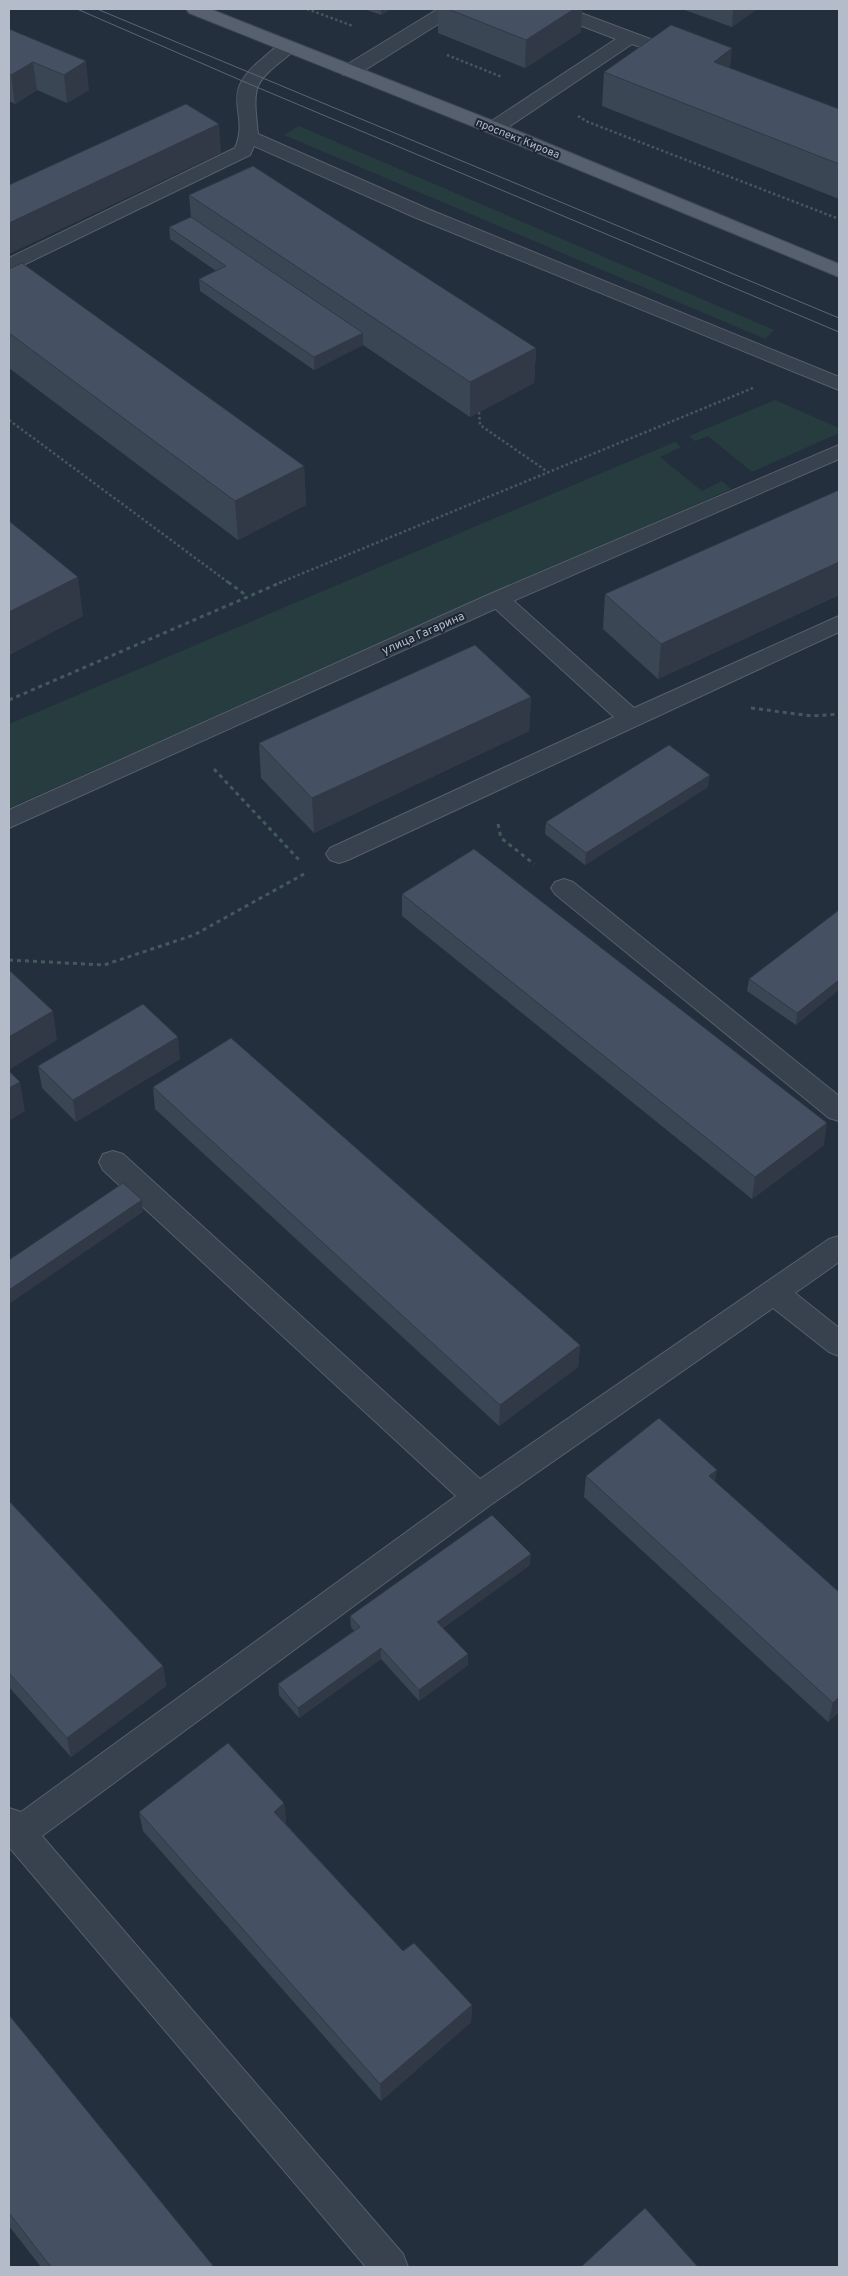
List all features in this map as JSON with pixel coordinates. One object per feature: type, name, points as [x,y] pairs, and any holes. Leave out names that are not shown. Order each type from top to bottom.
[{"type":"main road","name":"проспект Кирова","points":[[195,9],[494,128],[839,271]]},
{"type":"street","points":[[350,71],[450,9]]},
{"type":"street","points":[[554,9],[693,62]]},
{"type":"street","points":[[494,128],[629,38]]},
{"type":"street","points":[[9,266],[243,151],[249,137],[245,99],[247,83],[253,75],[288,47]]},
{"type":"street","points":[[249,137],[430,217],[839,384]]},
{"type":"street","name":"улица Гагарина","points":[[9,820],[498,598],[839,451]]},
{"type":"street","points":[[498,598],[631,719]]},
{"type":"street","points":[[340,854],[839,623]]},
{"type":"street","points":[[564,888],[839,1111]]},
{"type":"street","points":[[113,1162],[478,1497]]},
{"type":"street","points":[[390,2267],[14,1829],[478,1497],[839,1248]]},
{"type":"street","points":[[775,1293],[839,1344]]},
{"type":"path","points":[[9,700],[248,596],[758,386]]},
{"type":"path","points":[[479,412],[480,425],[548,472]]},
{"type":"path","points":[[9,420],[248,596]]},
{"type":"path","points":[[679,697],[812,716],[839,714]]},
{"type":"path","points":[[209,763],[303,863]]},
{"type":"path","points":[[9,960],[104,965],[194,935],[309,870]]},
{"type":"green space","points":[[299,126],[774,330],[765,339],[284,135]]},
{"type":"green space","points":[[775,400],[839,428],[839,433],[752,472],[708,436],[695,441],[689,436]]},
{"type":"green space","points":[[675,442],[681,447],[660,457],[702,491],[722,481],[731,489],[9,808],[9,724]]},
{"type":"building","points":[[448,9],[574,9],[526,40]]},
{"type":"building","points":[[671,25],[732,48],[714,62],[839,109],[839,164],[604,72]]},
{"type":"building","points":[[9,29],[86,61],[64,75],[33,62],[11,75],[9,74]]},
{"type":"building","points":[[186,104],[219,124],[9,223],[9,185]]},
{"type":"building","points":[[253,166],[536,348],[470,382],[189,195]]},
{"type":"building","points":[[191,217],[363,333],[314,357],[199,279],[226,266],[169,227]]},
{"type":"building","points":[[22,263],[304,466],[235,501],[9,333],[9,269]]},
{"type":"building","points":[[839,490],[839,562],[661,644],[605,594]]},
{"type":"building","points":[[9,521],[78,577],[9,612]]},
{"type":"building","points":[[475,645],[531,697],[312,798],[259,743]]},
{"type":"building","points":[[669,745],[710,775],[586,853],[546,822]]},
{"type":"building","points":[[474,849],[827,1123],[755,1177],[402,894]]},
{"type":"building","points":[[839,910],[839,980],[797,1013],[749,979]]},
{"type":"building","points":[[9,970],[53,1011],[9,1037]]},
{"type":"building","points":[[143,1004],[178,1037],[73,1100],[38,1066]]},
{"type":"building","points":[[231,1038],[580,1345],[500,1405],[153,1087]]},
{"type":"building","points":[[9,1071],[20,1082],[9,1088]]},
{"type":"building","points":[[123,1183],[142,1200],[9,1290],[9,1260]]},
{"type":"building","points":[[659,1418],[717,1470],[709,1476],[839,1592],[839,1697],[833,1703],[586,1476]]},
{"type":"building","points":[[9,1501],[163,1666],[67,1738],[9,1673]]},
{"type":"building","points":[[492,1515],[531,1554],[437,1622],[468,1654],[419,1690],[381,1648],[298,1708],[278,1684],[360,1627],[350,1616]]},
{"type":"building","points":[[228,1743],[284,1803],[274,1812],[403,1951],[414,1943],[472,2005],[380,2084],[139,1812]]},
{"type":"building","points":[[9,2015],[214,2267],[51,2267],[9,2213]]},
{"type":"building","points":[[645,2208],[698,2267],[581,2267]]},
{"type":"tram line","points":[[77,9],[247,83],[839,332]]},
{"type":"tram line","points":[[97,9],[839,318]]}]
